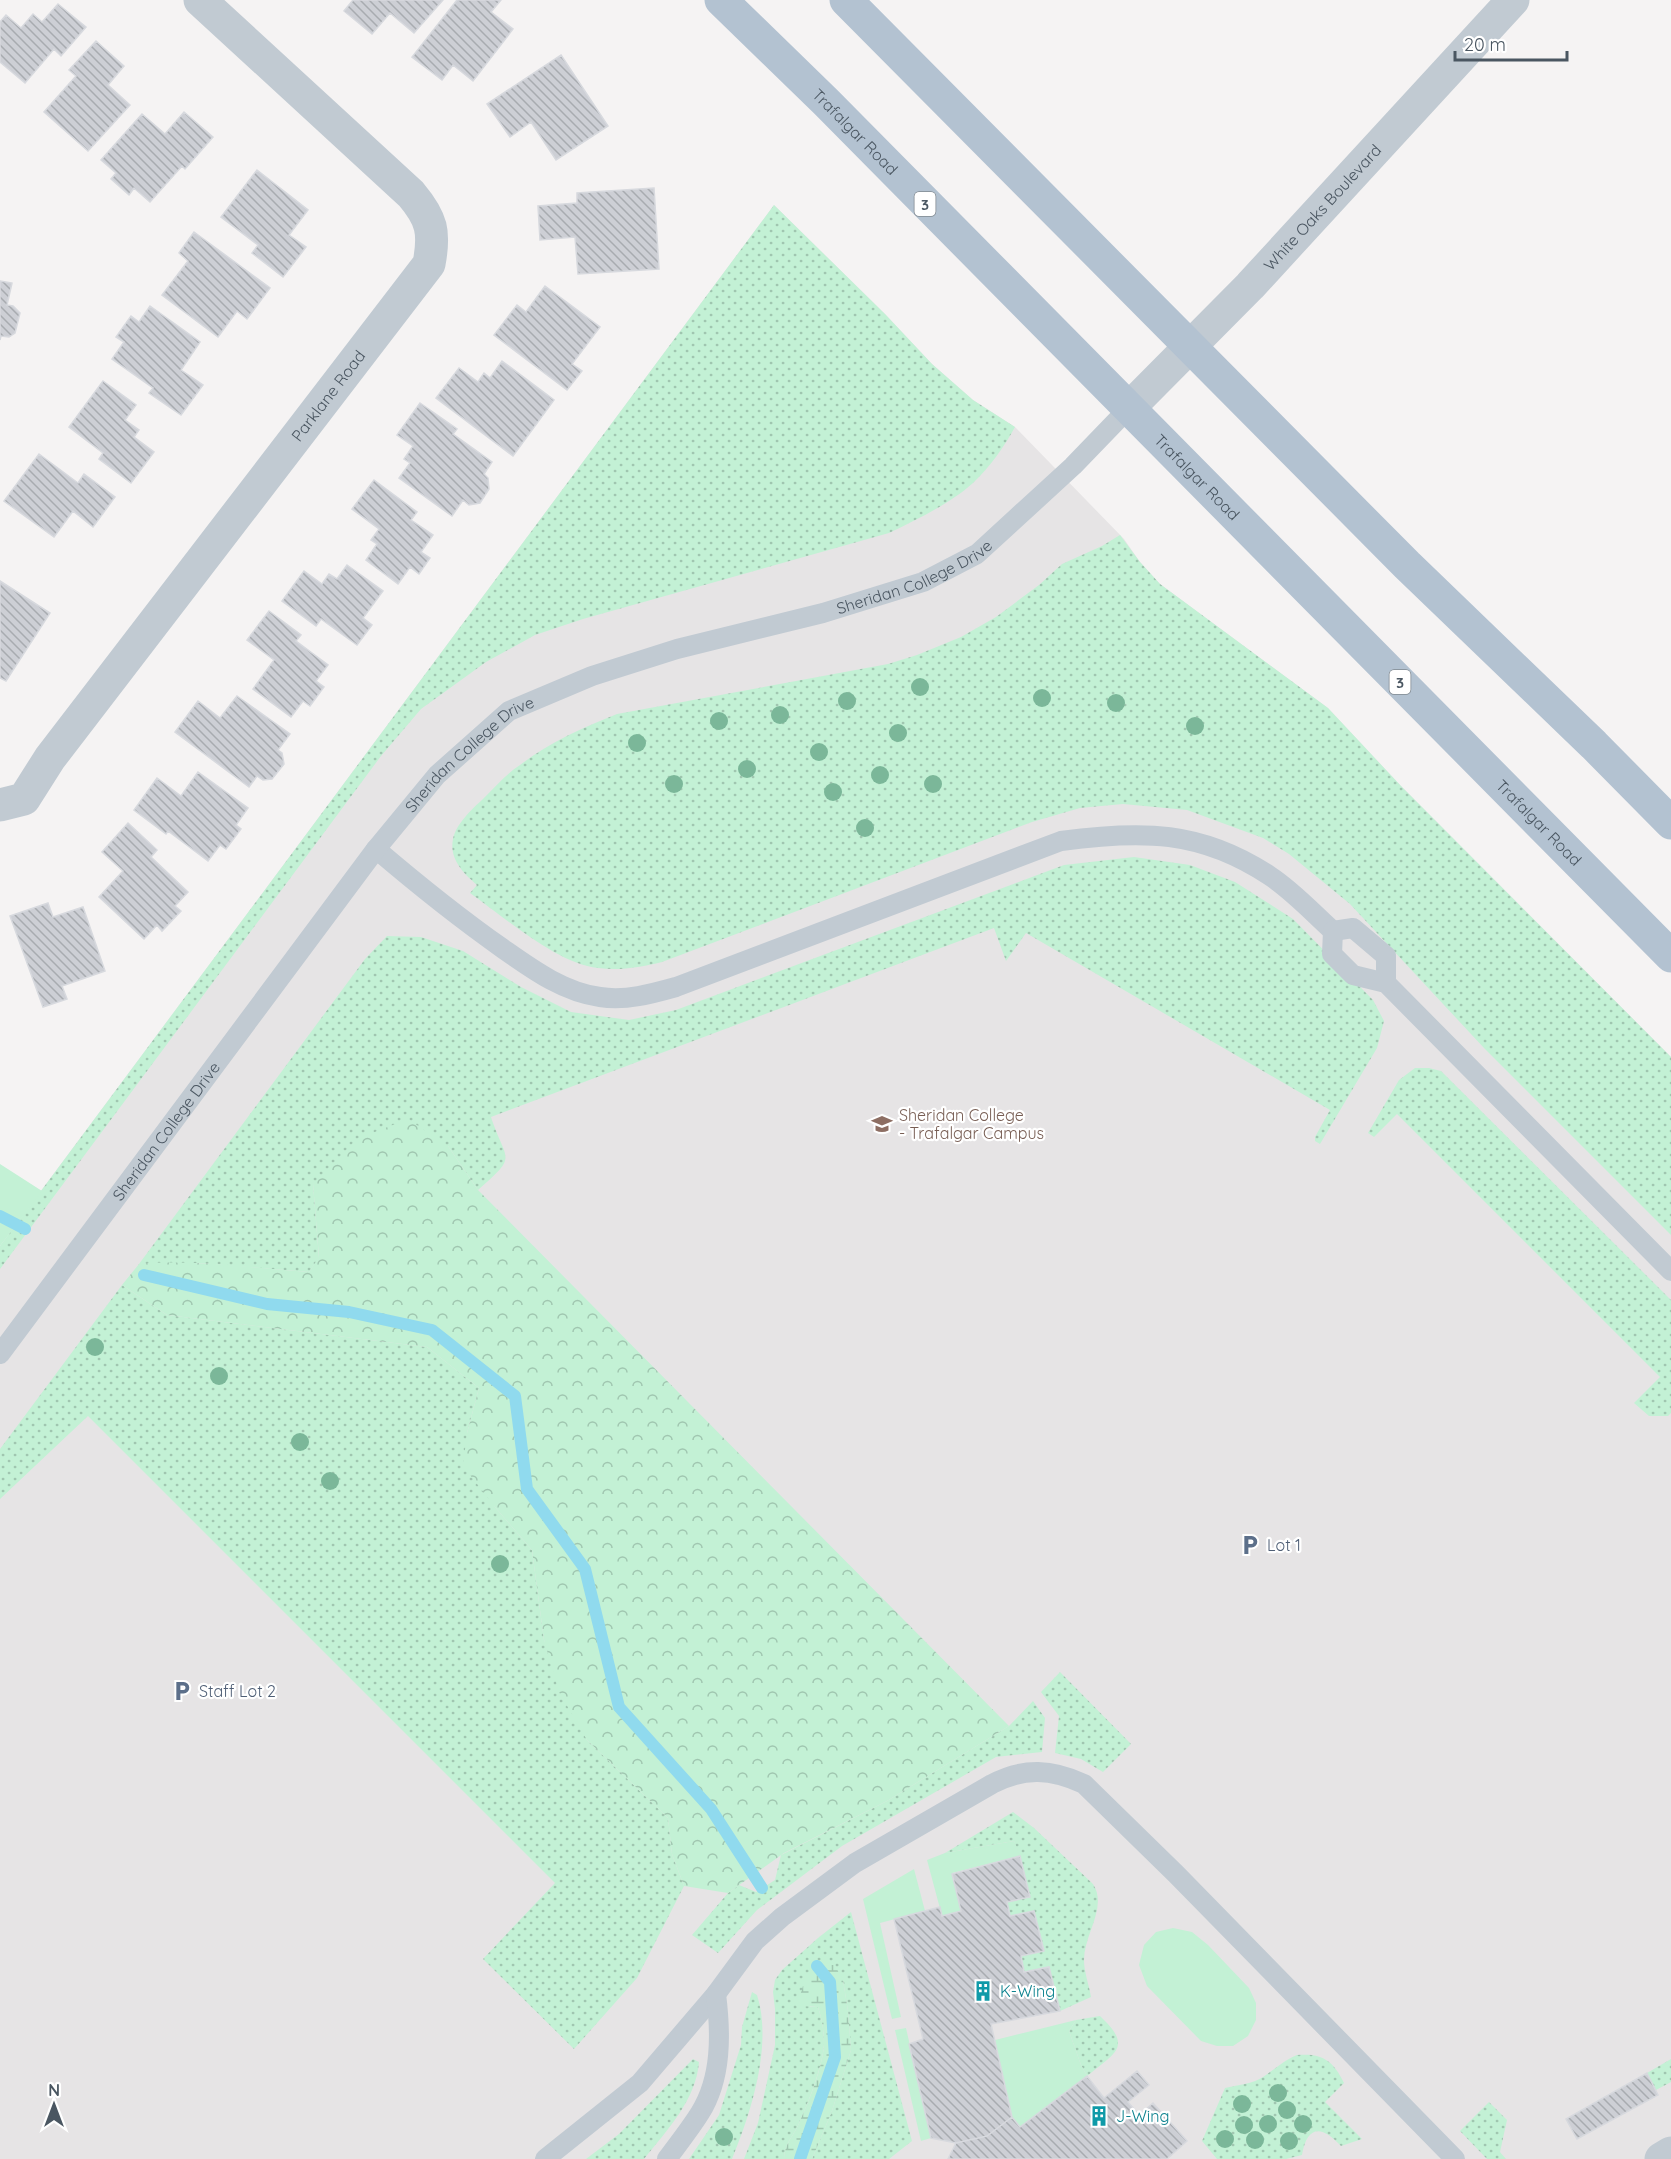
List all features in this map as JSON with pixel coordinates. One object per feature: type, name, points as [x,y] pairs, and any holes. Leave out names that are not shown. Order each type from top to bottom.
[{"type":"main road","name":"Trafalgar Road","points":[[721,0],[826,102],[1671,956]]},
{"type":"main road","points":[[846,0],[1254,413],[1671,823]]},
{"type":"street","name":"Parklane Road","points":[[0,805],[24,799],[50,758],[429,264],[433,244],[432,229],[423,208],[411,194],[200,0]]},
{"type":"street","name":"White Oaks Boulevard","points":[[1128,409],[1250,286],[1513,0]]},
{"type":"street","points":[[1661,2159],[1671,2153]]},
{"type":"lane","name":"Sheridan College Drive","points":[[0,1354],[376,849],[437,776],[509,711],[592,675],[677,649],[823,613],[923,582],[977,554],[1073,466],[1128,409]]},
{"type":"lane","points":[[376,849],[465,922],[541,976],[570,989],[600,997],[636,997],[676,987],[1061,841],[1102,835],[1174,836],[1243,860],[1272,877],[1333,931]]},
{"type":"lane","points":[[1333,931],[1353,928],[1386,956],[1386,983]]},
{"type":"lane","points":[[1333,931],[1332,954],[1353,975],[1386,983],[1671,1271]]},
{"type":"lane","points":[[545,2159],[640,2083],[716,1994],[755,1941],[782,1917],[855,1863],[1006,1777],[1020,1773],[1047,1772],[1065,1775],[1084,1784],[1176,1874],[1455,2159]]},
{"type":"lane","points":[[667,2159],[701,2111],[716,2072],[720,2026],[716,1994]]},
{"type":"shaded area","name":"Sheridan College - Trafalgar Campus","points":[[774,205],[885,314],[932,364],[973,400],[1015,427],[1124,539],[1140,562],[1160,584],[1328,708],[1401,786],[1671,1057],[1671,2159],[0,2159],[0,1246]]},
{"type":"green space","points":[[774,205],[885,314],[932,364],[973,400],[1015,427],[996,457],[973,483],[954,497],[922,517],[889,533],[583,619],[535,635],[486,662],[421,709],[381,756],[0,1269],[0,1246]]},
{"type":"green space","points":[[1120,535],[1160,584],[1328,708],[1401,786],[1671,1057],[1671,1235],[1484,1048],[1350,904],[1289,854],[1263,838],[1187,810],[1123,804],[1080,808],[1032,822],[662,962],[630,968],[598,968],[565,958],[531,938],[470,893],[477,885],[458,865],[453,853],[453,839],[457,828],[469,812],[510,772],[555,742],[617,714],[888,664],[917,655],[961,637],[996,617],[1039,585],[1062,564]]},
{"type":"green space","points":[[1134,857],[1190,865],[1235,882],[1293,919],[1373,1000],[1384,1021],[1377,1048],[1320,1144],[1315,1141],[1315,1137],[1330,1110],[1026,933],[1006,961],[994,928],[491,1117],[504,1151],[504,1163],[478,1190],[448,1146],[313,1184],[319,1258],[309,1272],[199,1263],[139,1264],[365,959],[387,936],[421,937],[463,951],[521,987],[571,1012],[629,1020],[676,1010],[1064,865]]},
{"type":"green space","points":[[1415,1068],[1441,1071],[1671,1300],[1671,1413],[1668,1416],[1649,1416],[1634,1403],[1660,1377],[1397,1114],[1374,1137],[1368,1133],[1399,1080]]},
{"type":"green space","points":[[408,1119],[448,1146],[478,1190],[1009,1726],[887,1801],[784,1853],[728,1893],[684,1886],[672,1854],[668,1818],[587,1740],[559,1692],[544,1640],[532,1550],[463,1466],[467,1433],[479,1388],[427,1347],[167,1315],[122,1285],[139,1264],[203,1263],[309,1272],[319,1257],[313,1184],[357,1139]]},
{"type":"green space","points":[[0,1164],[42,1191],[0,1246]]},
{"type":"green space","points":[[122,1285],[167,1315],[427,1347],[479,1388],[467,1433],[495,1507],[532,1550],[544,1640],[587,1740],[668,1818],[672,1854],[684,1886],[637,1978],[574,2049],[483,1959],[555,1883],[88,1416],[0,1499],[0,1449]]},
{"type":"green space","points":[[1060,1672],[1131,1744],[1103,1772],[1081,1759],[1055,1753],[1059,1716],[1041,1692]]},
{"type":"green space","points":[[1033,1701],[1045,1718],[1042,1752],[996,1757],[842,1846],[757,1910],[718,1953],[692,1935],[728,1893],[739,1885],[756,1892],[775,1880],[781,1855],[887,1801],[1009,1726]]},
{"type":"green space","points":[[1013,1812],[1034,1828],[1093,1884],[1097,1893],[1097,1911],[1084,1960],[1091,1997],[1060,2011],[1049,1967],[1024,1972],[1021,1956],[1044,1950],[1034,1911],[1010,1916],[1007,1902],[1030,1896],[1014,1841],[945,1853]]},
{"type":"green space","points":[[1014,1841],[1020,1856],[952,1873],[961,1911],[942,1916],[927,1860],[945,1853]]},
{"type":"green space","points":[[914,1869],[925,1911],[880,1923],[901,2017],[892,2019],[863,1899]]},
{"type":"green space","points":[[851,1912],[912,2141],[889,2159],[812,2159],[832,2111],[851,2050],[843,1980],[809,2007],[818,2007],[824,2034],[823,2053],[811,2093],[798,2126],[788,2143],[784,2159],[744,2159],[758,2123],[775,2045],[773,1992],[775,1980],[782,1970]]},
{"type":"green space","points":[[1173,1928],[1192,1932],[1208,1945],[1249,1988],[1256,2003],[1256,2020],[1248,2036],[1233,2046],[1217,2046],[1201,2041],[1147,1986],[1139,1965],[1144,1945],[1156,1932]]},
{"type":"green space","points":[[824,1962],[834,1964],[843,1980],[851,2050],[832,2111],[812,2159],[784,2159],[788,2143],[800,2121],[815,2083],[824,2044],[818,2007],[800,2006],[798,2002],[807,1973]]},
{"type":"green space","points":[[752,1992],[757,1995],[763,2035],[758,2078],[739,2141],[732,2159],[689,2159],[719,2115],[741,2045],[742,2027]]},
{"type":"green space","points":[[1100,2016],[1116,2035],[1117,2049],[1087,2076],[1069,2031],[1076,2020]]},
{"type":"green space","points":[[1076,2020],[1069,2031],[1087,2076],[1020,2127],[1012,2117],[995,2040]]},
{"type":"green space","points":[[906,2028],[931,2138],[921,2141],[895,2030]]},
{"type":"green space","points":[[1297,2055],[1320,2057],[1336,2069],[1344,2083],[1325,2102],[1362,2139],[1341,2146],[1328,2134],[1316,2131],[1308,2138],[1302,2155],[1286,2159],[1217,2159],[1202,2141],[1225,2088],[1259,2079]]},
{"type":"green space","points":[[693,2059],[699,2062],[697,2076],[686,2102],[671,2126],[644,2159],[586,2159],[619,2134]]},
{"type":"green space","points":[[1671,2059],[1671,2082],[1656,2090],[1647,2073]]},
{"type":"green space","points":[[1489,2102],[1507,2120],[1500,2152],[1506,2159],[1487,2159],[1460,2131]]},
{"type":"building","points":[[353,0],[443,0],[414,33],[390,13],[372,34],[344,11]]},
{"type":"building","points":[[457,0],[501,0],[491,12],[513,29],[473,81],[453,65],[442,80],[412,57]]},
{"type":"building","points":[[58,4],[86,27],[61,56],[54,49],[25,83],[0,62],[0,22],[6,15],[21,28],[33,14],[42,22]]},
{"type":"building","points":[[96,41],[124,66],[108,85],[130,105],[88,151],[44,112],[76,76],[69,70]]},
{"type":"building","points":[[561,55],[608,126],[556,160],[531,122],[510,137],[487,104]]},
{"type":"building","points":[[184,112],[213,137],[185,169],[182,166],[150,202],[134,188],[129,195],[111,179],[116,173],[101,160],[142,114],[165,134]]},
{"type":"building","points":[[257,170],[308,210],[289,235],[306,247],[283,277],[252,253],[258,245],[221,217]]},
{"type":"building","points":[[654,188],[659,269],[578,274],[575,237],[540,240],[538,206],[577,203],[577,193]]},
{"type":"building","points":[[194,232],[270,288],[247,319],[237,311],[218,337],[162,295],[188,261],[179,253]]},
{"type":"building","points":[[0,281],[12,283],[7,305],[13,306],[20,313],[15,333],[9,337],[1,336],[0,340]]},
{"type":"building","points":[[545,286],[600,327],[572,364],[582,371],[567,390],[494,335],[517,305],[526,312]]},
{"type":"building","points":[[150,306],[200,342],[181,370],[203,385],[181,415],[149,393],[153,388],[112,359],[124,342],[116,337],[131,316],[139,322]]},
{"type":"building","points":[[502,361],[554,400],[513,456],[436,398],[459,368],[478,382],[484,373],[490,378]]},
{"type":"building","points":[[103,381],[136,405],[125,420],[139,430],[134,437],[154,452],[131,483],[99,459],[103,453],[69,427]]},
{"type":"building","points":[[420,403],[457,429],[453,434],[492,462],[484,474],[488,478],[489,489],[480,503],[469,505],[463,500],[452,516],[399,478],[410,463],[404,459],[413,446],[397,435]]},
{"type":"building","points":[[39,454],[78,483],[84,474],[115,497],[93,527],[73,511],[54,537],[4,501]]},
{"type":"building","points":[[374,480],[417,512],[411,520],[433,535],[421,552],[430,558],[419,574],[410,567],[398,584],[366,560],[377,544],[371,540],[379,529],[352,509]]},
{"type":"building","points":[[347,565],[383,591],[363,618],[372,625],[357,645],[321,619],[316,626],[282,601],[304,571],[322,584],[329,574],[337,579]]},
{"type":"building","points":[[0,581],[50,613],[6,681],[0,678]]},
{"type":"building","points":[[269,611],[301,635],[296,641],[328,665],[316,681],[324,687],[310,706],[303,701],[291,717],[253,689],[274,660],[247,640]]},
{"type":"building","points":[[237,696],[290,734],[278,750],[282,753],[284,764],[272,779],[263,780],[257,776],[249,787],[175,732],[198,701],[220,718]]},
{"type":"building","points":[[198,772],[248,808],[236,825],[241,829],[226,849],[220,845],[208,861],[168,831],[166,834],[134,810],[157,778],[181,796]]},
{"type":"building","points":[[128,823],[157,850],[151,857],[188,892],[175,906],[181,911],[162,931],[157,925],[144,939],[99,897],[123,871],[102,852]]},
{"type":"building","points":[[48,903],[53,917],[83,907],[105,971],[62,986],[67,999],[43,1007],[10,916]]},
{"type":"building","name":"K-Wing","points":[[1020,1856],[1030,1897],[1007,1902],[1010,1916],[1034,1911],[1044,1951],[1021,1956],[1024,1972],[1049,1967],[1060,2011],[991,2024],[1012,2117],[987,2136],[956,2143],[931,2138],[909,2044],[923,2039],[894,1919],[940,1907],[942,1916],[961,1911],[952,1874]]},
{"type":"building","name":"J-Wing","points":[[1137,2071],[1149,2085],[1128,2102],[1139,2115],[1153,2103],[1187,2141],[1167,2159],[948,2159],[956,2143],[987,2136],[1012,2117],[1020,2127],[1087,2076],[1104,2098]]},
{"type":"building","points":[[1647,2073],[1658,2095],[1577,2139],[1566,2119]]},
{"type":"waterway","points":[[0,1216],[25,1229]]},
{"type":"waterway","points":[[144,1275],[267,1304],[349,1312],[432,1330],[515,1396],[527,1489],[585,1569],[619,1707],[711,1809],[762,1888]]},
{"type":"waterway","points":[[800,2159],[835,2057],[830,1982],[817,1966]]},
{"type":"place","name":"Sheridan College - Trafalgar Campus","points":[[882,1124]]},
{"type":"place","name":"Lot 1","points":[[1250,1545]]},
{"type":"place","name":"Staff Lot 2","points":[[182,1691]]},
{"type":"place","name":"K-Wing","points":[[983,1991]]},
{"type":"place","name":"J-Wing","points":[[1099,2116]]}]
